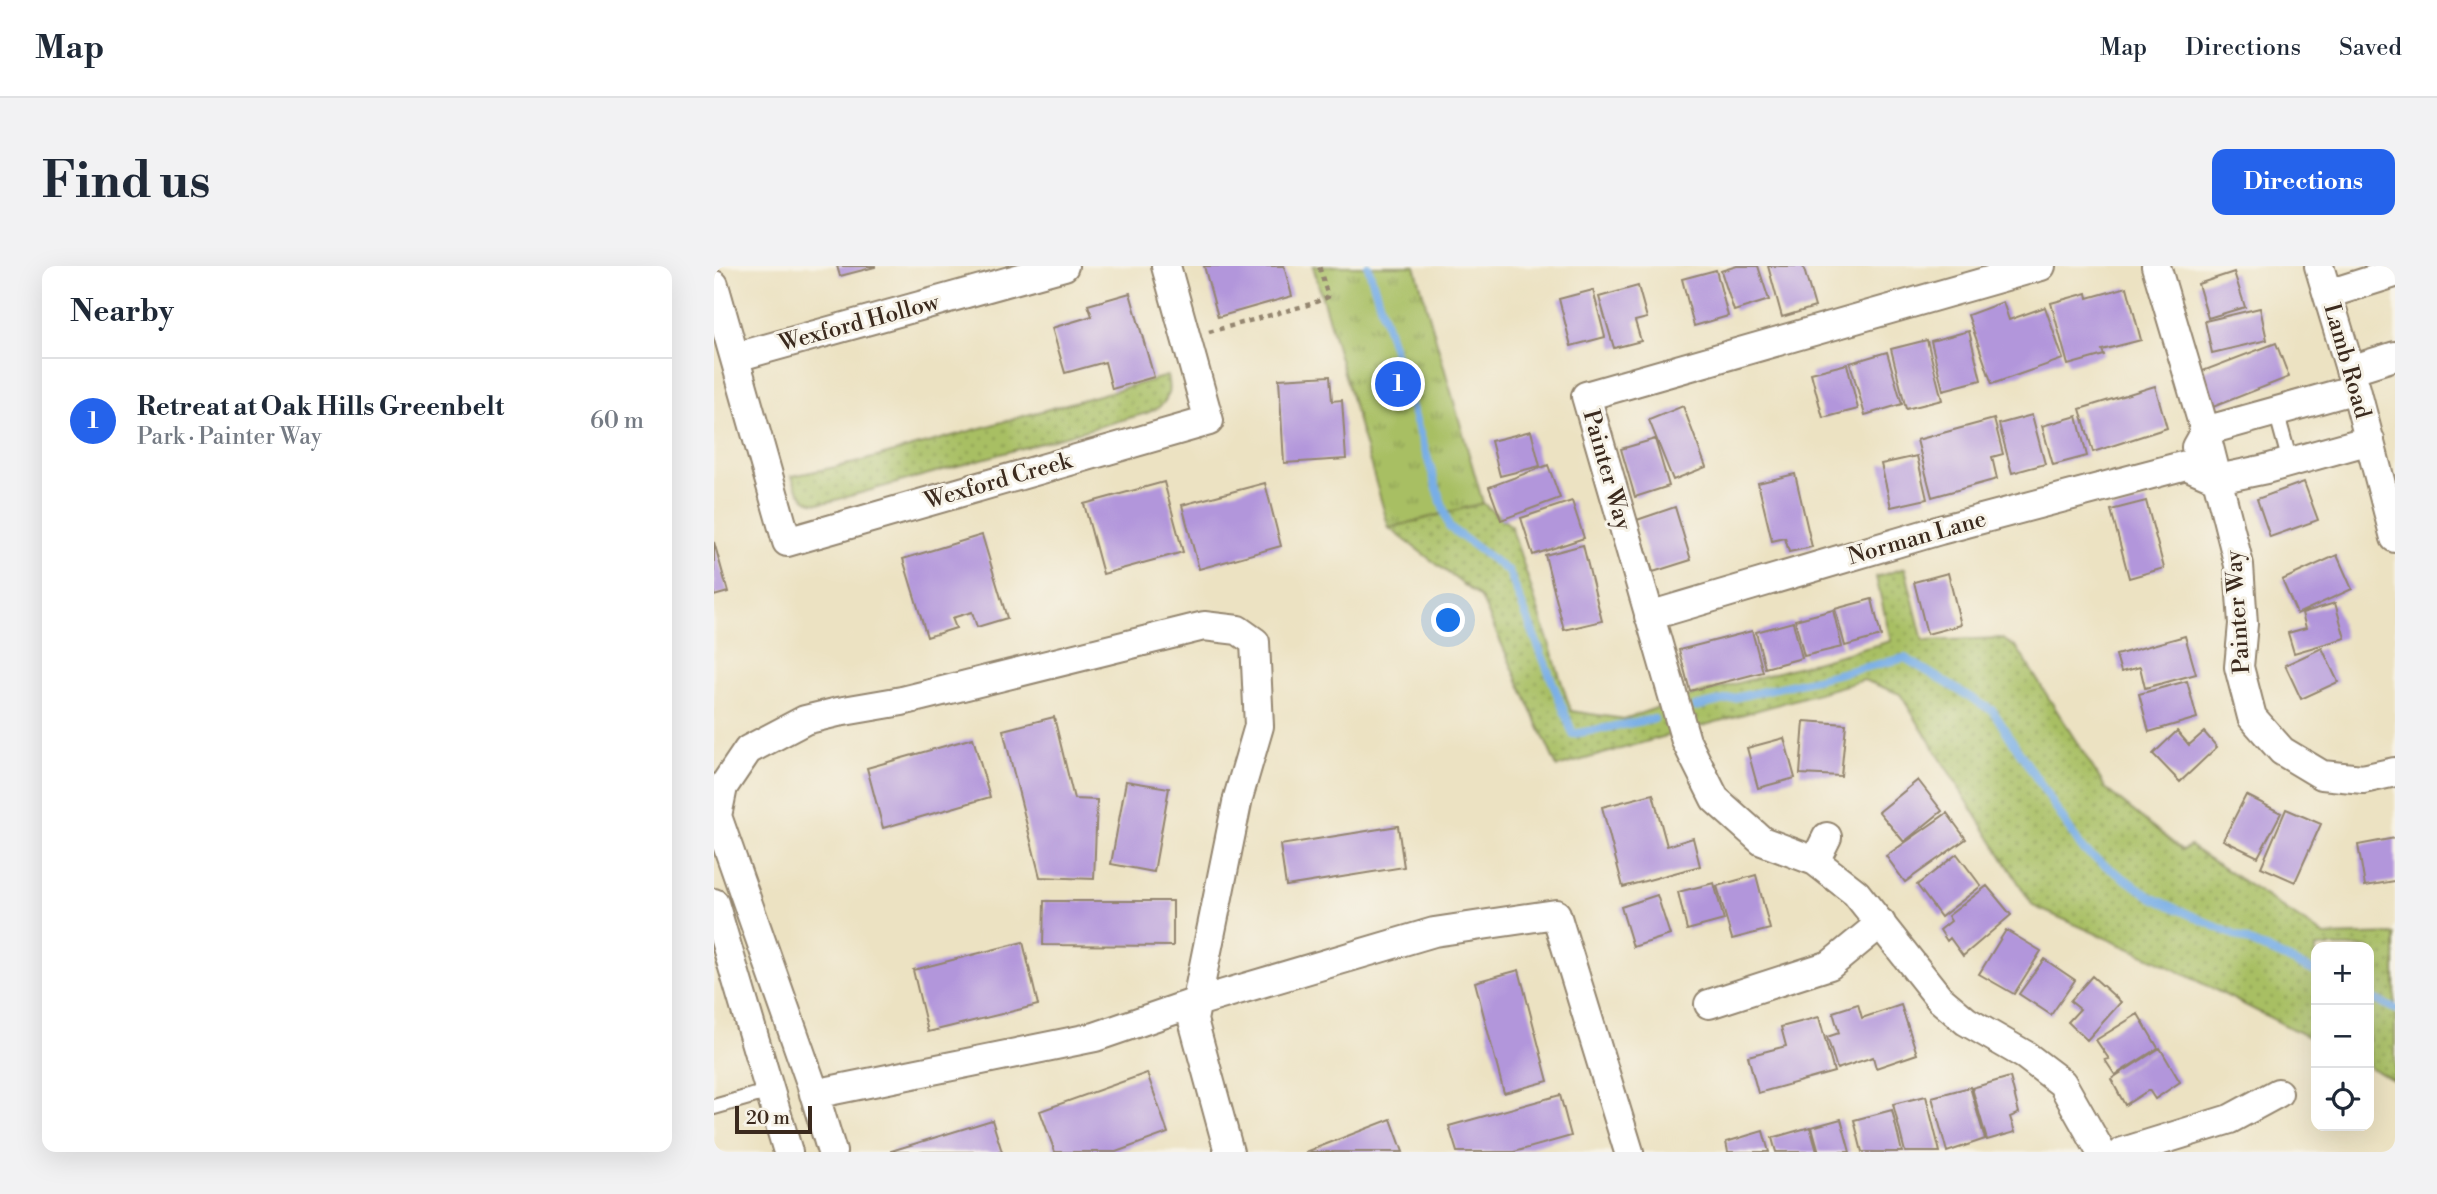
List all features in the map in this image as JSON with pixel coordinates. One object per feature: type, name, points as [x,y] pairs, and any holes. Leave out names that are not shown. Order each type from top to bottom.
[{"type":"street","name":"Wexford Hollow","points":[[736,357],[1064,266]]},
{"type":"street","points":[[1166,266],[1186,338]]},
{"type":"street","name":"Painter Way","points":[[2041,266],[1586,396],[1686,741],[1716,799],[1762,841],[1821,849],[1940,999],[1966,1021],[2025,1055],[2062,1083],[2101,1152]]},
{"type":"street","name":"Painter Way","points":[[2156,266],[2205,431],[2239,565],[2243,624],[2239,667],[2252,717],[2282,751],[2322,775],[2362,779],[2395,772]]},
{"type":"street","name":"Lamb Road","points":[[2319,266],[2353,379],[2395,538]]},
{"type":"street","points":[[2328,294],[2395,273]]},
{"type":"street","points":[[714,285],[736,357]]},
{"type":"street","name":"Wexford Creek","points":[[736,357],[787,542],[1209,421],[1186,338]]},
{"type":"street","points":[[2370,440],[2217,479],[2186,465],[2205,431],[2276,411],[2353,379],[2395,356]]},
{"type":"street","name":"Norman Lane","points":[[1649,616],[1940,530],[2186,465]]},
{"type":"street","points":[[832,1152],[717,816],[723,787],[748,750],[805,720],[902,701],[1204,626],[1238,630],[1255,642],[1259,726],[1238,798],[1193,1020],[1229,1152]]},
{"type":"street","points":[[714,903],[722,957],[788,1152]]},
{"type":"street","points":[[769,1091],[814,1095],[1095,1037],[1197,1002],[1434,932],[1556,914],[1629,1152]]},
{"type":"street","points":[[1709,1004],[1830,965],[1881,923]]},
{"type":"street","points":[[2123,1152],[2230,1119],[2278,1093]]},
{"type":"street","points":[[780,1125],[814,1095]]},
{"type":"lane","points":[[2276,411],[2290,462]]},
{"type":"lane","points":[[714,1107],[769,1091]]},
{"type":"path","points":[[1186,338],[1328,297],[1319,266]]},
{"type":"green space","points":[[1313,266],[1415,266],[1483,503],[1389,528]]},
{"type":"green space","points":[[1167,376],[1169,389],[1166,399],[1159,407],[1147,413],[839,499],[814,503],[802,495],[792,476],[855,463]]},
{"type":"green space","points":[[1483,503],[1511,526],[1571,711],[1624,719],[1694,695],[1891,641],[1876,577],[1905,568],[1923,641],[2001,638],[2017,648],[2107,790],[2182,850],[2190,846],[2325,936],[2395,934],[2395,1081],[2374,1070],[2374,942],[2311,942],[2311,1038],[2158,961],[2033,906],[1900,694],[1864,680],[1557,767],[1481,598],[1389,528]]},
{"type":"building","points":[[837,266],[875,266],[875,267],[840,276]]},
{"type":"building","points":[[1204,266],[1284,266],[1292,296],[1218,317]]},
{"type":"building","points":[[1737,266],[1758,266],[1769,300],[1734,311],[1721,271]]},
{"type":"building","points":[[1768,266],[1803,266],[1815,307],[1782,317]]},
{"type":"building","points":[[1716,270],[1728,316],[1694,326],[1682,279]]},
{"type":"building","points":[[2234,272],[2245,307],[2208,318],[2198,284]]},
{"type":"building","points":[[1638,286],[1647,318],[1635,321],[1641,341],[1614,348],[1599,297]]},
{"type":"building","points":[[2127,287],[2141,340],[2102,350],[2104,355],[2068,365],[2051,303],[2087,293],[2088,298]]},
{"type":"building","points":[[1593,290],[1605,337],[1571,346],[1559,299]]},
{"type":"building","points":[[1130,293],[1154,377],[1112,389],[1105,362],[1065,373],[1052,328],[1092,316],[1088,305]]},
{"type":"building","points":[[2003,302],[2009,320],[2045,307],[2063,359],[1992,384],[1968,315]]},
{"type":"building","points":[[2260,308],[2267,340],[2212,353],[2205,321]]},
{"type":"building","points":[[1969,331],[1981,380],[1943,390],[1931,341]]},
{"type":"building","points":[[1927,340],[1942,400],[1906,409],[1891,349]]},
{"type":"building","points":[[2276,343],[2289,377],[2213,407],[2200,372]]},
{"type":"building","points":[[1887,352],[1902,404],[1865,415],[1850,363]]},
{"type":"building","points":[[1847,364],[1858,409],[1823,418],[1811,373]]},
{"type":"building","points":[[1330,376],[1332,401],[1342,400],[1346,459],[1284,463],[1279,379]]},
{"type":"building","points":[[2155,386],[2167,428],[2093,452],[2080,409]]},
{"type":"building","points":[[1683,406],[1706,467],[1673,480],[1649,420]]},
{"type":"building","points":[[2032,415],[2045,464],[2012,473],[1999,424]]},
{"type":"building","points":[[2077,416],[2087,456],[2053,465],[2042,426]]},
{"type":"building","points":[[1994,419],[2003,454],[1992,457],[1997,479],[1932,497],[1917,440]]},
{"type":"building","points":[[1531,431],[1540,466],[1500,476],[1491,441]]},
{"type":"building","points":[[1655,439],[1669,486],[1635,497],[1621,449]]},
{"type":"building","points":[[1917,456],[1927,499],[1891,507],[1881,464]]},
{"type":"building","points":[[1548,465],[1560,498],[1501,520],[1489,487]]},
{"type":"building","points":[[1795,474],[1812,547],[1789,552],[1785,538],[1772,541],[1758,483]]},
{"type":"building","points":[[1164,482],[1183,552],[1103,574],[1084,504]]},
{"type":"building","points":[[2304,482],[2318,520],[2270,537],[2257,499]]},
{"type":"building","points":[[1265,483],[1281,546],[1199,569],[1182,505]]},
{"type":"building","points":[[1572,501],[1584,538],[1533,555],[1521,518]]},
{"type":"building","points":[[2146,501],[2164,568],[2129,578],[2111,510]]},
{"type":"building","points":[[1675,507],[1691,560],[1653,572],[1637,520]]},
{"type":"building","points":[[982,535],[1007,618],[977,627],[972,612],[952,618],[956,628],[927,637],[903,559]]},
{"type":"building","points":[[714,542],[728,592],[714,596]]},
{"type":"building","points":[[1583,545],[1602,621],[1564,630],[1545,555]]},
{"type":"building","points":[[2337,555],[2352,589],[2297,614],[2282,580]]},
{"type":"building","points":[[1948,573],[1961,625],[1927,634],[1914,582]]},
{"type":"building","points":[[1872,599],[1881,636],[1845,646],[1835,609]]},
{"type":"building","points":[[2335,603],[2345,638],[2294,653],[2288,633],[2306,628],[2302,613]]},
{"type":"building","points":[[1833,610],[1842,647],[1804,656],[1795,620]]},
{"type":"building","points":[[1793,622],[1802,658],[1765,668],[1756,632]]},
{"type":"building","points":[[1752,631],[1763,672],[1690,691],[1679,650]]},
{"type":"building","points":[[2185,636],[2196,674],[2145,688],[2140,667],[2121,672],[2116,655]]},
{"type":"building","points":[[2322,648],[2338,682],[2301,699],[2285,665]]},
{"type":"building","points":[[2187,681],[2197,718],[2149,732],[2139,694]]},
{"type":"building","points":[[1054,717],[1074,799],[1097,800],[1094,879],[1040,877],[1003,730]]},
{"type":"building","points":[[1804,721],[1846,724],[1841,776],[1800,774]]},
{"type":"building","points":[[2177,731],[2189,745],[2204,732],[2217,747],[2180,782],[2153,754]]},
{"type":"building","points":[[973,738],[990,797],[883,828],[867,768]]},
{"type":"building","points":[[1784,738],[1795,778],[1758,788],[1747,748]]},
{"type":"building","points":[[1918,780],[1942,811],[1904,842],[1879,812]]},
{"type":"building","points":[[1126,781],[1169,788],[1154,872],[1111,864]]},
{"type":"building","points":[[1653,794],[1667,846],[1693,838],[1700,866],[1623,887],[1602,807]]},
{"type":"building","points":[[2246,795],[2281,813],[2258,857],[2223,840]]},
{"type":"building","points":[[2286,809],[2321,824],[2295,882],[2261,867]]},
{"type":"building","points":[[1947,813],[1966,839],[1905,882],[1886,856]]},
{"type":"building","points":[[1398,826],[1404,867],[1286,886],[1280,845]]},
{"type":"building","points":[[2395,838],[2395,881],[2365,886],[2358,845]]},
{"type":"building","points":[[1957,854],[1981,886],[1941,917],[1917,885]]},
{"type":"building","points":[[1756,875],[1770,929],[1732,939],[1717,886]]},
{"type":"building","points":[[1714,883],[1724,920],[1687,930],[1678,892]]},
{"type":"building","points":[[1987,886],[2011,915],[1963,956],[1950,938],[1947,941],[1940,930],[1951,921],[1948,916]]},
{"type":"building","points":[[1657,895],[1670,935],[1633,947],[1621,907]]},
{"type":"building","points":[[1044,901],[1173,901],[1173,946],[1043,945]]},
{"type":"building","points":[[2006,930],[2041,951],[2014,994],[1979,974]]},
{"type":"building","points":[[1023,942],[1038,1005],[928,1032],[913,970]]},
{"type":"building","points":[[2044,959],[2075,980],[2051,1015],[2019,994]]},
{"type":"building","points":[[1519,970],[1548,1081],[1504,1093],[1475,982]]},
{"type":"building","points":[[2092,976],[2121,1002],[2087,1040],[2068,1022],[2080,1009],[2070,1001]]},
{"type":"building","points":[[1858,1004],[1862,1018],[1901,1005],[1917,1054],[1876,1068],[1873,1057],[1837,1069],[1827,1037],[1839,1033],[1833,1012]]},
{"type":"building","points":[[2138,1014],[2158,1048],[2115,1075],[2105,1060],[2109,1059],[2096,1040]]},
{"type":"building","points":[[1819,1017],[1834,1072],[1758,1093],[1748,1056],[1786,1046],[1781,1027]]},
{"type":"building","points":[[2160,1048],[2180,1082],[2155,1099],[2149,1090],[2125,1105],[2111,1079]]},
{"type":"building","points":[[1147,1073],[1168,1133],[1116,1152],[1055,1152],[1040,1111]]},
{"type":"building","points":[[2010,1077],[2019,1113],[2010,1117],[2015,1132],[1987,1140],[1972,1088]]},
{"type":"building","points":[[1970,1087],[1985,1139],[1947,1152],[1932,1097]]},
{"type":"building","points":[[1560,1095],[1571,1136],[1514,1152],[1457,1152],[1449,1126]]},
{"type":"building","points":[[1926,1096],[1940,1152],[1905,1152],[1893,1104]]},
{"type":"building","points":[[1892,1110],[1902,1152],[1862,1152],[1854,1120]]},
{"type":"building","points":[[1391,1119],[1403,1152],[1306,1152]]},
{"type":"building","points":[[1841,1119],[1850,1152],[1819,1152],[1812,1127]]},
{"type":"building","points":[[992,1120],[1002,1152],[891,1152],[891,1151]]},
{"type":"building","points":[[1810,1127],[1817,1152],[1776,1152],[1772,1138]]},
{"type":"building","points":[[1763,1131],[1769,1152],[1728,1152],[1726,1142]]},
{"type":"waterway","points":[[1368,266],[1449,527],[1509,572],[1573,734],[1654,719]]},
{"type":"waterway","points":[[1695,707],[1905,658],[1993,711],[2083,850],[2153,898],[2311,970]]},
{"type":"waterway","points":[[2374,999],[2395,1009]]},
{"type":"place","name":"Retreat at Oak Hills Greenbelt","points":[[1398,384]]}]
